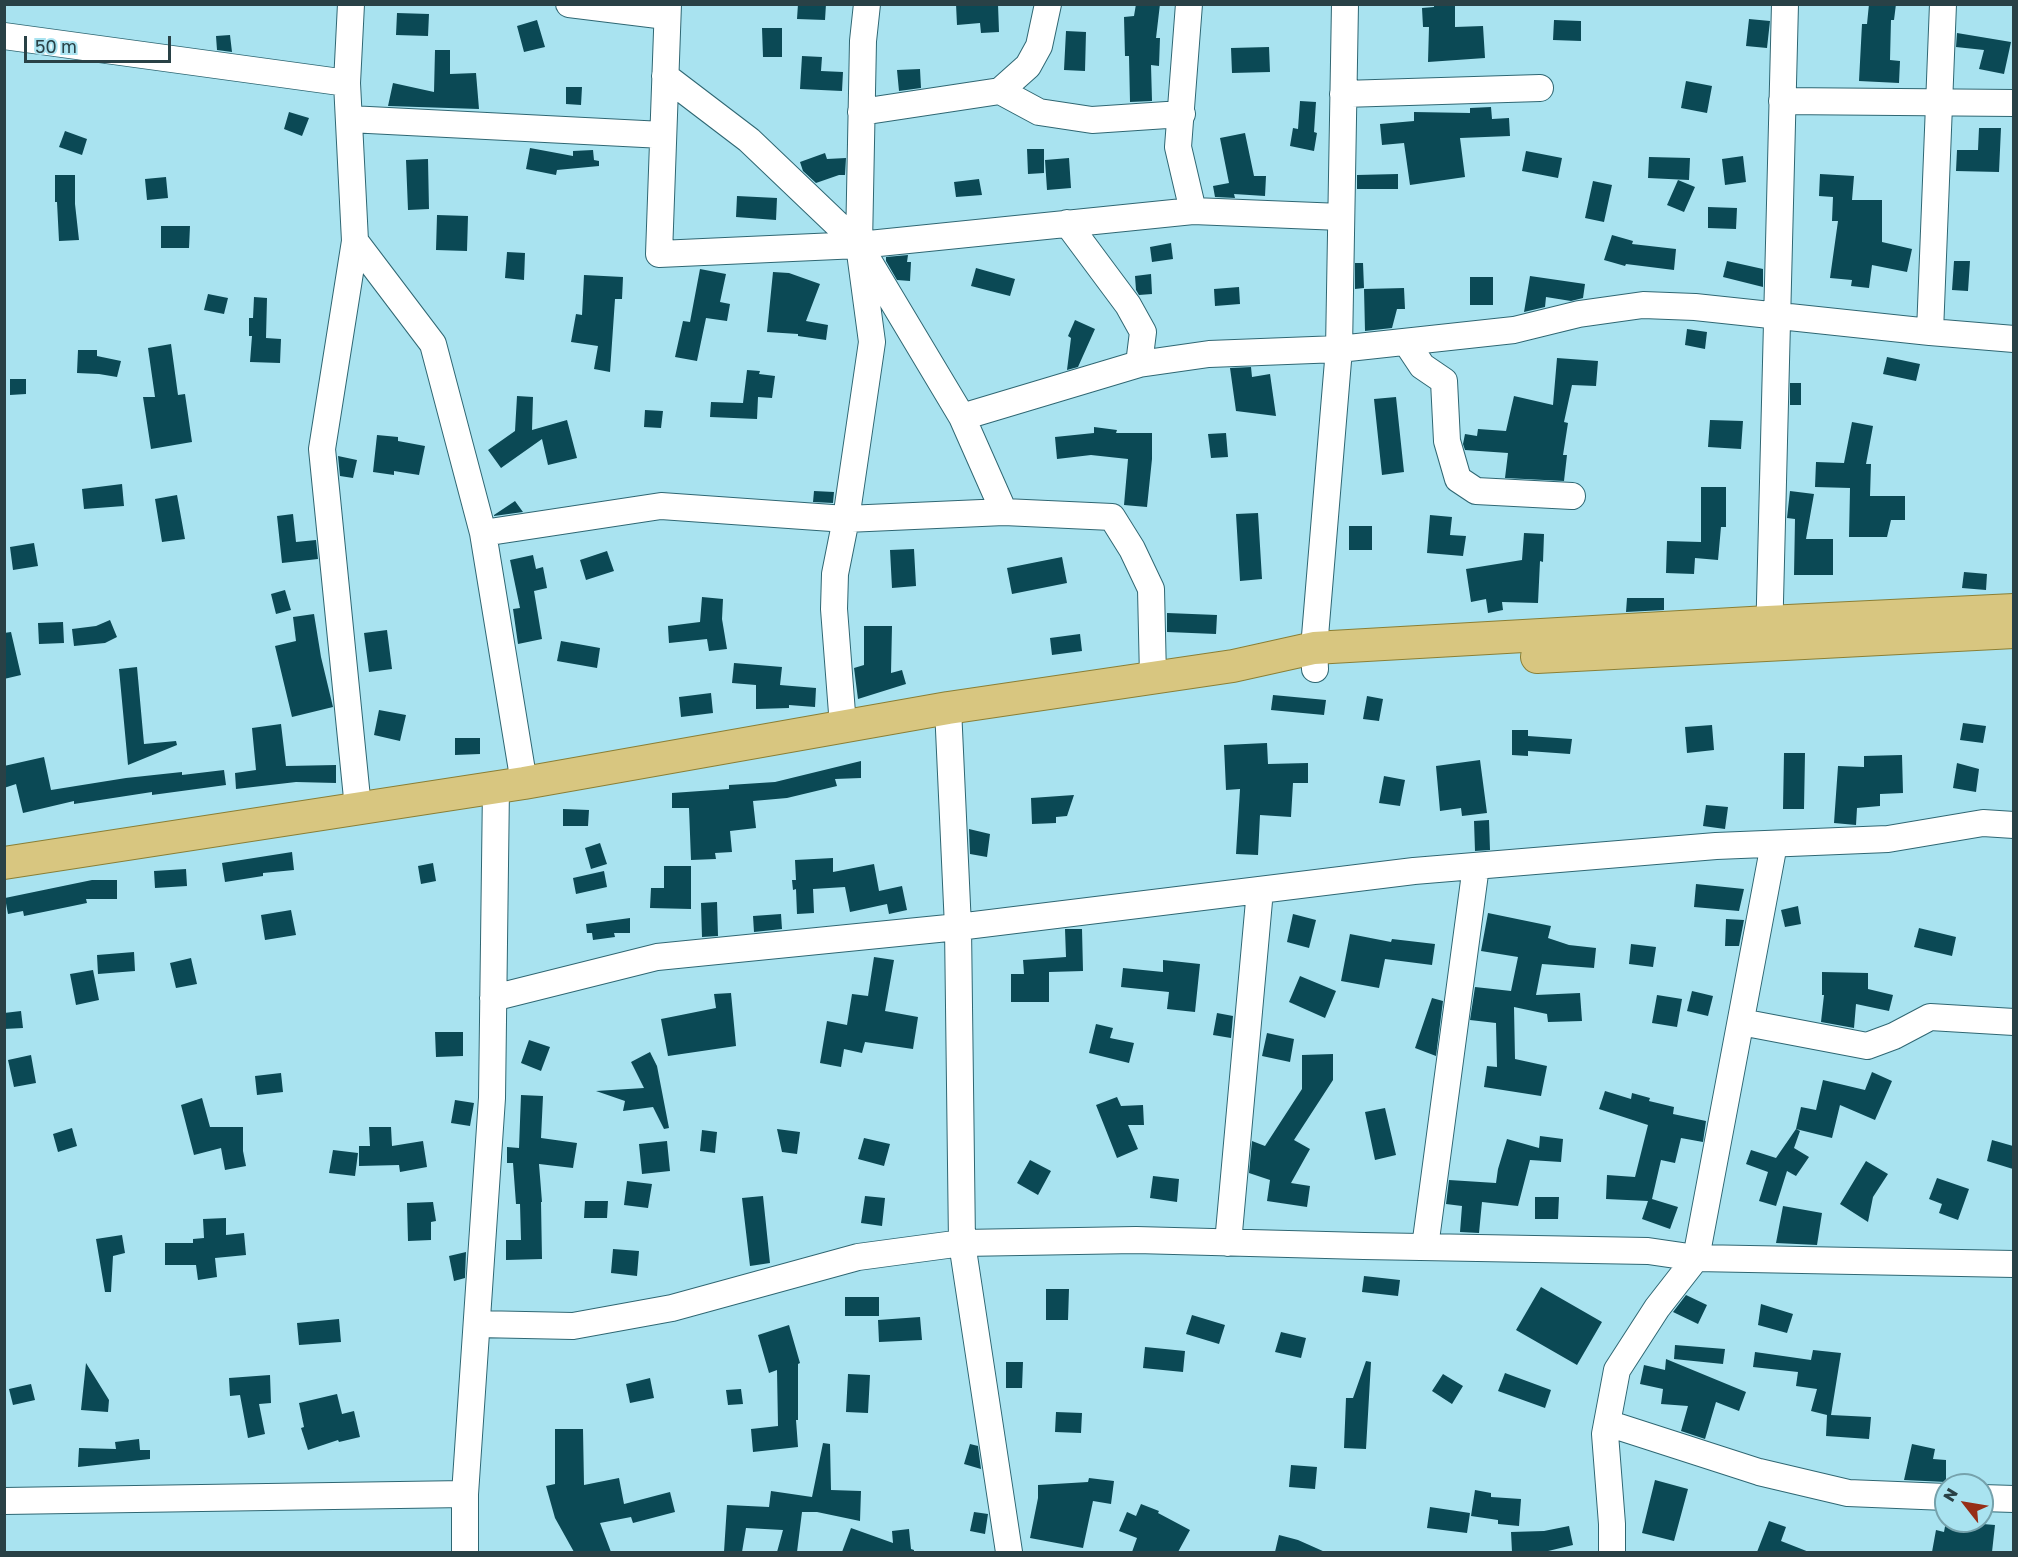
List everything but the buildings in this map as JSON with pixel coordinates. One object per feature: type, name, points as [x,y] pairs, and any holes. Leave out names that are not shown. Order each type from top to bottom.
[{"type":"main road","points":[[4,863],[510,785],[948,708],[1233,666],[1314,658],[1768,633],[2013,610]]},
{"type":"main road","points":[[1768,633],[2013,632]]},
{"type":"street","points":[[351,4],[347,82],[355,241],[322,449],[358,808]]},
{"type":"street","points":[[570,4],[667,10],[659,254],[859,245],[1192,211],[1341,217]]},
{"type":"street","points":[[843,726],[834,609],[835,574],[846,519],[872,342],[859,245],[863,41],[867,4]]},
{"type":"street","points":[[861,112],[1000,91],[1028,66],[1039,46],[1048,4]]},
{"type":"street","points":[[1189,4],[1178,147],[1192,211]]},
{"type":"street","points":[[1314,658],[1339,349],[1345,4]]},
{"type":"street","points":[[1768,633],[1785,4]]},
{"type":"street","points":[[1930,332],[1943,4]]},
{"type":"street","points":[[4,36],[347,82]]},
{"type":"street","points":[[665,76],[749,140],[859,245],[963,417],[1004,512]]},
{"type":"street","points":[[1343,94],[1540,88]]},
{"type":"street","points":[[1000,91],[1039,112],[1092,120],[1182,114]]},
{"type":"street","points":[[1782,101],[2013,103]]},
{"type":"street","points":[[349,119],[663,135]]},
{"type":"street","points":[[1067,223],[1128,305],[1143,332],[1139,364]]},
{"type":"street","points":[[355,241],[433,344],[483,533],[510,785],[493,998],[492,1098],[465,1494],[465,1552]]},
{"type":"street","points":[[963,417],[1139,364],[1209,354],[1339,349],[1514,330],[1579,314],[1643,305],[1695,307],[2013,339]]},
{"type":"street","points":[[1406,342],[1422,366],[1444,381],[1447,441],[1458,478],[1476,491],[1572,496]]},
{"type":"street","points":[[483,533],[661,506],[846,519],[1004,512],[1112,516],[1132,549],[1151,589],[1153,677]]},
{"type":"street","points":[[948,708],[958,927],[962,1243],[1009,1552]]},
{"type":"street","points":[[493,998],[657,957],[958,927],[1414,871],[1716,846],[1888,839],[1983,823],[2013,825]]},
{"type":"street","points":[[1612,1552],[1605,1434],[1617,1370],[1658,1308],[1696,1258],[1774,844]]},
{"type":"street","points":[[1425,1247],[1476,866]]},
{"type":"street","points":[[1228,1243],[1260,890]]},
{"type":"street","points":[[1741,1022],[1867,1046],[1894,1036],[1930,1017],[2013,1022]]},
{"type":"street","points":[[477,1324],[573,1326],[672,1308],[858,1257],[962,1243],[1136,1240],[1648,1251],[1696,1258],[2013,1264]]},
{"type":"street","points":[[1607,1423],[1759,1472],[1848,1493],[1934,1497]]},
{"type":"street","points":[[4,1501],[465,1494]]},
{"type":"street","points":[[1994,1498],[2013,1499]]}]
